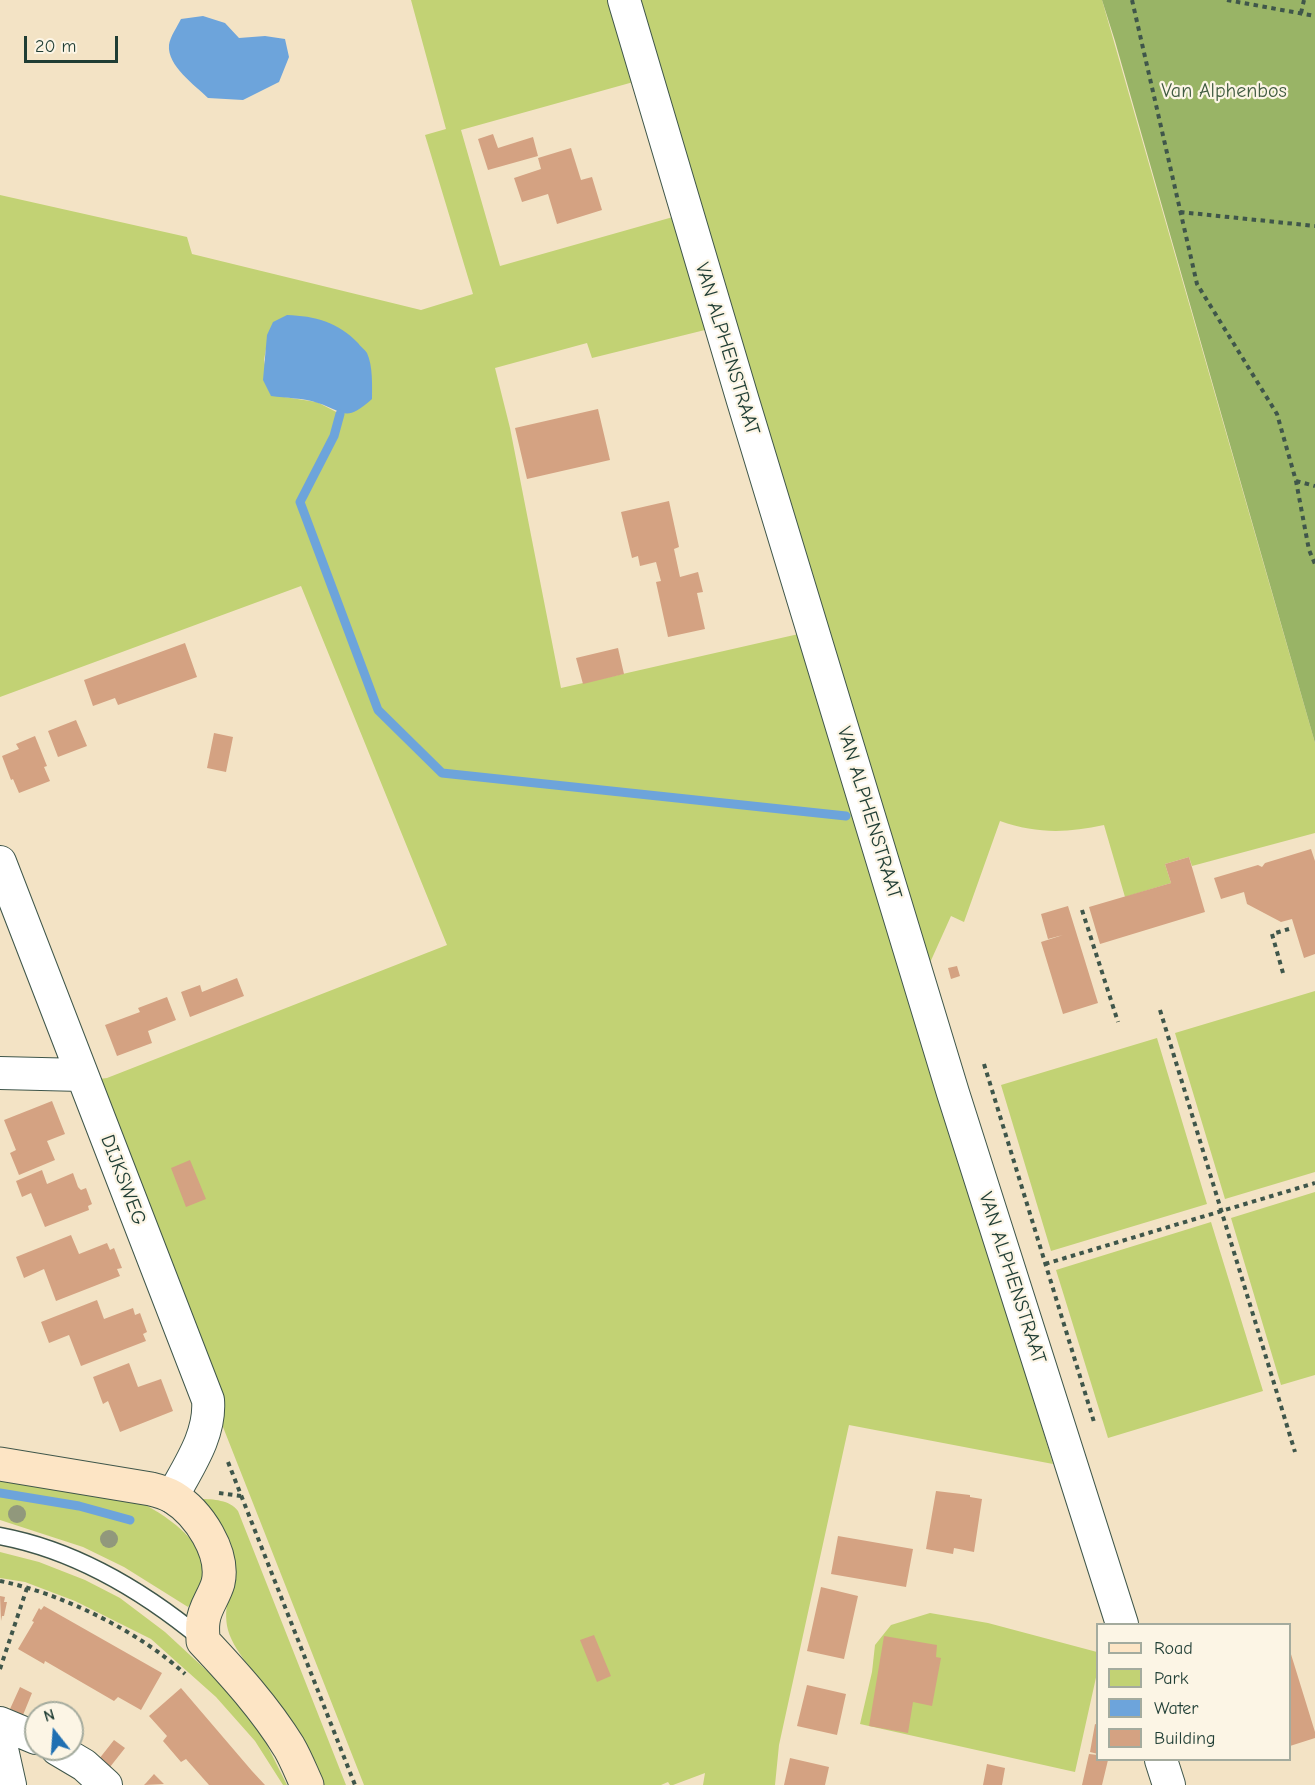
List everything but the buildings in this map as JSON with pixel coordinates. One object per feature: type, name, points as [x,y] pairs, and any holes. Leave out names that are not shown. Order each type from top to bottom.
[{"type":"street","name":"VAN ALPHENSTRAAT","points":[[624,0],[742,401],[950,1084],[1122,1623]]},
{"type":"street","name":"DIJKSWEG","points":[[0,862],[208,1400],[208,1425],[172,1497]]},
{"type":"street","points":[[0,1073],[82,1075]]},
{"type":"street","points":[[0,1464],[151,1489],[172,1497],[184,1506],[210,1539],[217,1553],[220,1569],[218,1583],[203,1620],[204,1641],[245,1687],[278,1730],[307,1785]]},
{"type":"street","points":[[0,1723],[24,1733]]},
{"type":"street","points":[[0,1740],[10,1785]]},
{"type":"street","points":[[77,1761],[106,1785]]},
{"type":"street","points":[[1161,1761],[1169,1785]]},
{"type":"lane","points":[[0,1536],[60,1553],[119,1581],[176,1618],[204,1641]]},
{"type":"path","points":[[1132,0],[1197,284],[1277,414],[1296,481],[1309,550],[1315,564]]},
{"type":"path","points":[[1227,0],[1315,16]]},
{"type":"path","points":[[1301,13],[1304,1]]},
{"type":"path","points":[[1180,212],[1315,226]]},
{"type":"path","points":[[1296,481],[1315,486]]},
{"type":"path","points":[[1082,910],[1118,1022]]},
{"type":"path","points":[[1283,973],[1272,934],[1289,929]]},
{"type":"path","points":[[1160,1010],[1295,1452]]},
{"type":"path","points":[[984,1064],[1096,1427]]},
{"type":"path","points":[[1045,1264],[1315,1182]]},
{"type":"path","points":[[209,1414],[355,1785]]},
{"type":"path","points":[[0,1581],[73,1604],[109,1622],[144,1642],[190,1678]]},
{"type":"path","points":[[0,1669],[27,1588]]},
{"type":"green space","points":[[411,0],[611,0],[637,81],[461,130],[500,266],[680,215],[717,327],[592,358],[587,343],[495,368],[510,428],[561,688],[803,633],[1053,1464],[849,1425],[779,1745],[775,1785],[703,1785],[705,1773],[673,1785],[668,1782],[661,1785],[364,1785],[223,1427],[222,1418],[99,1079],[107,1078],[447,945],[301,586],[0,697],[0,195],[187,237],[192,254],[421,310],[473,294],[425,135],[446,129]],"holes":[[[266,349],[342,415],[317,402],[271,395],[264,360]]]},
{"type":"green space","points":[[630,0],[1102,0],[1315,743],[1315,833],[1192,866],[1189,857],[1165,864],[1171,883],[1125,897],[1104,825],[1077,830],[1052,831],[1000,821],[964,922],[951,916],[924,976]]},
{"type":"green space","name":"Van Alphenbos","points":[[1102,0],[1315,0],[1315,743],[1115,41]]},
{"type":"green space","points":[[1315,991],[1315,1172],[1225,1199],[1175,1033]]},
{"type":"green space","points":[[1157,1038],[1207,1204],[1051,1251],[1001,1085]]},
{"type":"green space","points":[[1315,1192],[1315,1375],[1281,1385],[1231,1218]]},
{"type":"green space","points":[[1211,1222],[1263,1391],[1108,1438],[1056,1270]]},
{"type":"green space","points":[[0,1478],[144,1504],[179,1528],[198,1550],[203,1563],[204,1576],[198,1593],[188,1607],[124,1567],[83,1547],[0,1520]]},
{"type":"green space","points":[[200,1499],[226,1502],[238,1511],[346,1785],[324,1785],[291,1722],[237,1649],[226,1621],[234,1562],[233,1553],[223,1528]]},
{"type":"green space","points":[[0,1552],[39,1562],[85,1580],[120,1598],[165,1632],[230,1692],[263,1737],[287,1785],[283,1785],[255,1741],[216,1697],[151,1639],[75,1601],[25,1582],[0,1578]]},
{"type":"green space","points":[[930,1613],[988,1623],[1096,1652],[1096,1678],[1075,1772],[860,1724],[872,1672],[875,1645],[891,1625]]},
{"type":"water","points":[[203,16],[225,23],[239,38],[265,36],[285,39],[289,57],[279,82],[243,100],[208,98],[177,68],[172,60],[169,45],[181,19]]},
{"type":"water","points":[[287,315],[307,317],[334,325],[358,343],[369,358],[372,399],[356,411],[345,413],[313,401],[271,396],[263,380],[267,335],[273,322]]},
{"type":"waterway","points":[[340,414],[334,436],[300,502],[378,710],[442,773],[846,816]]},
{"type":"waterway","points":[[0,1493],[79,1506],[130,1520]]}]
